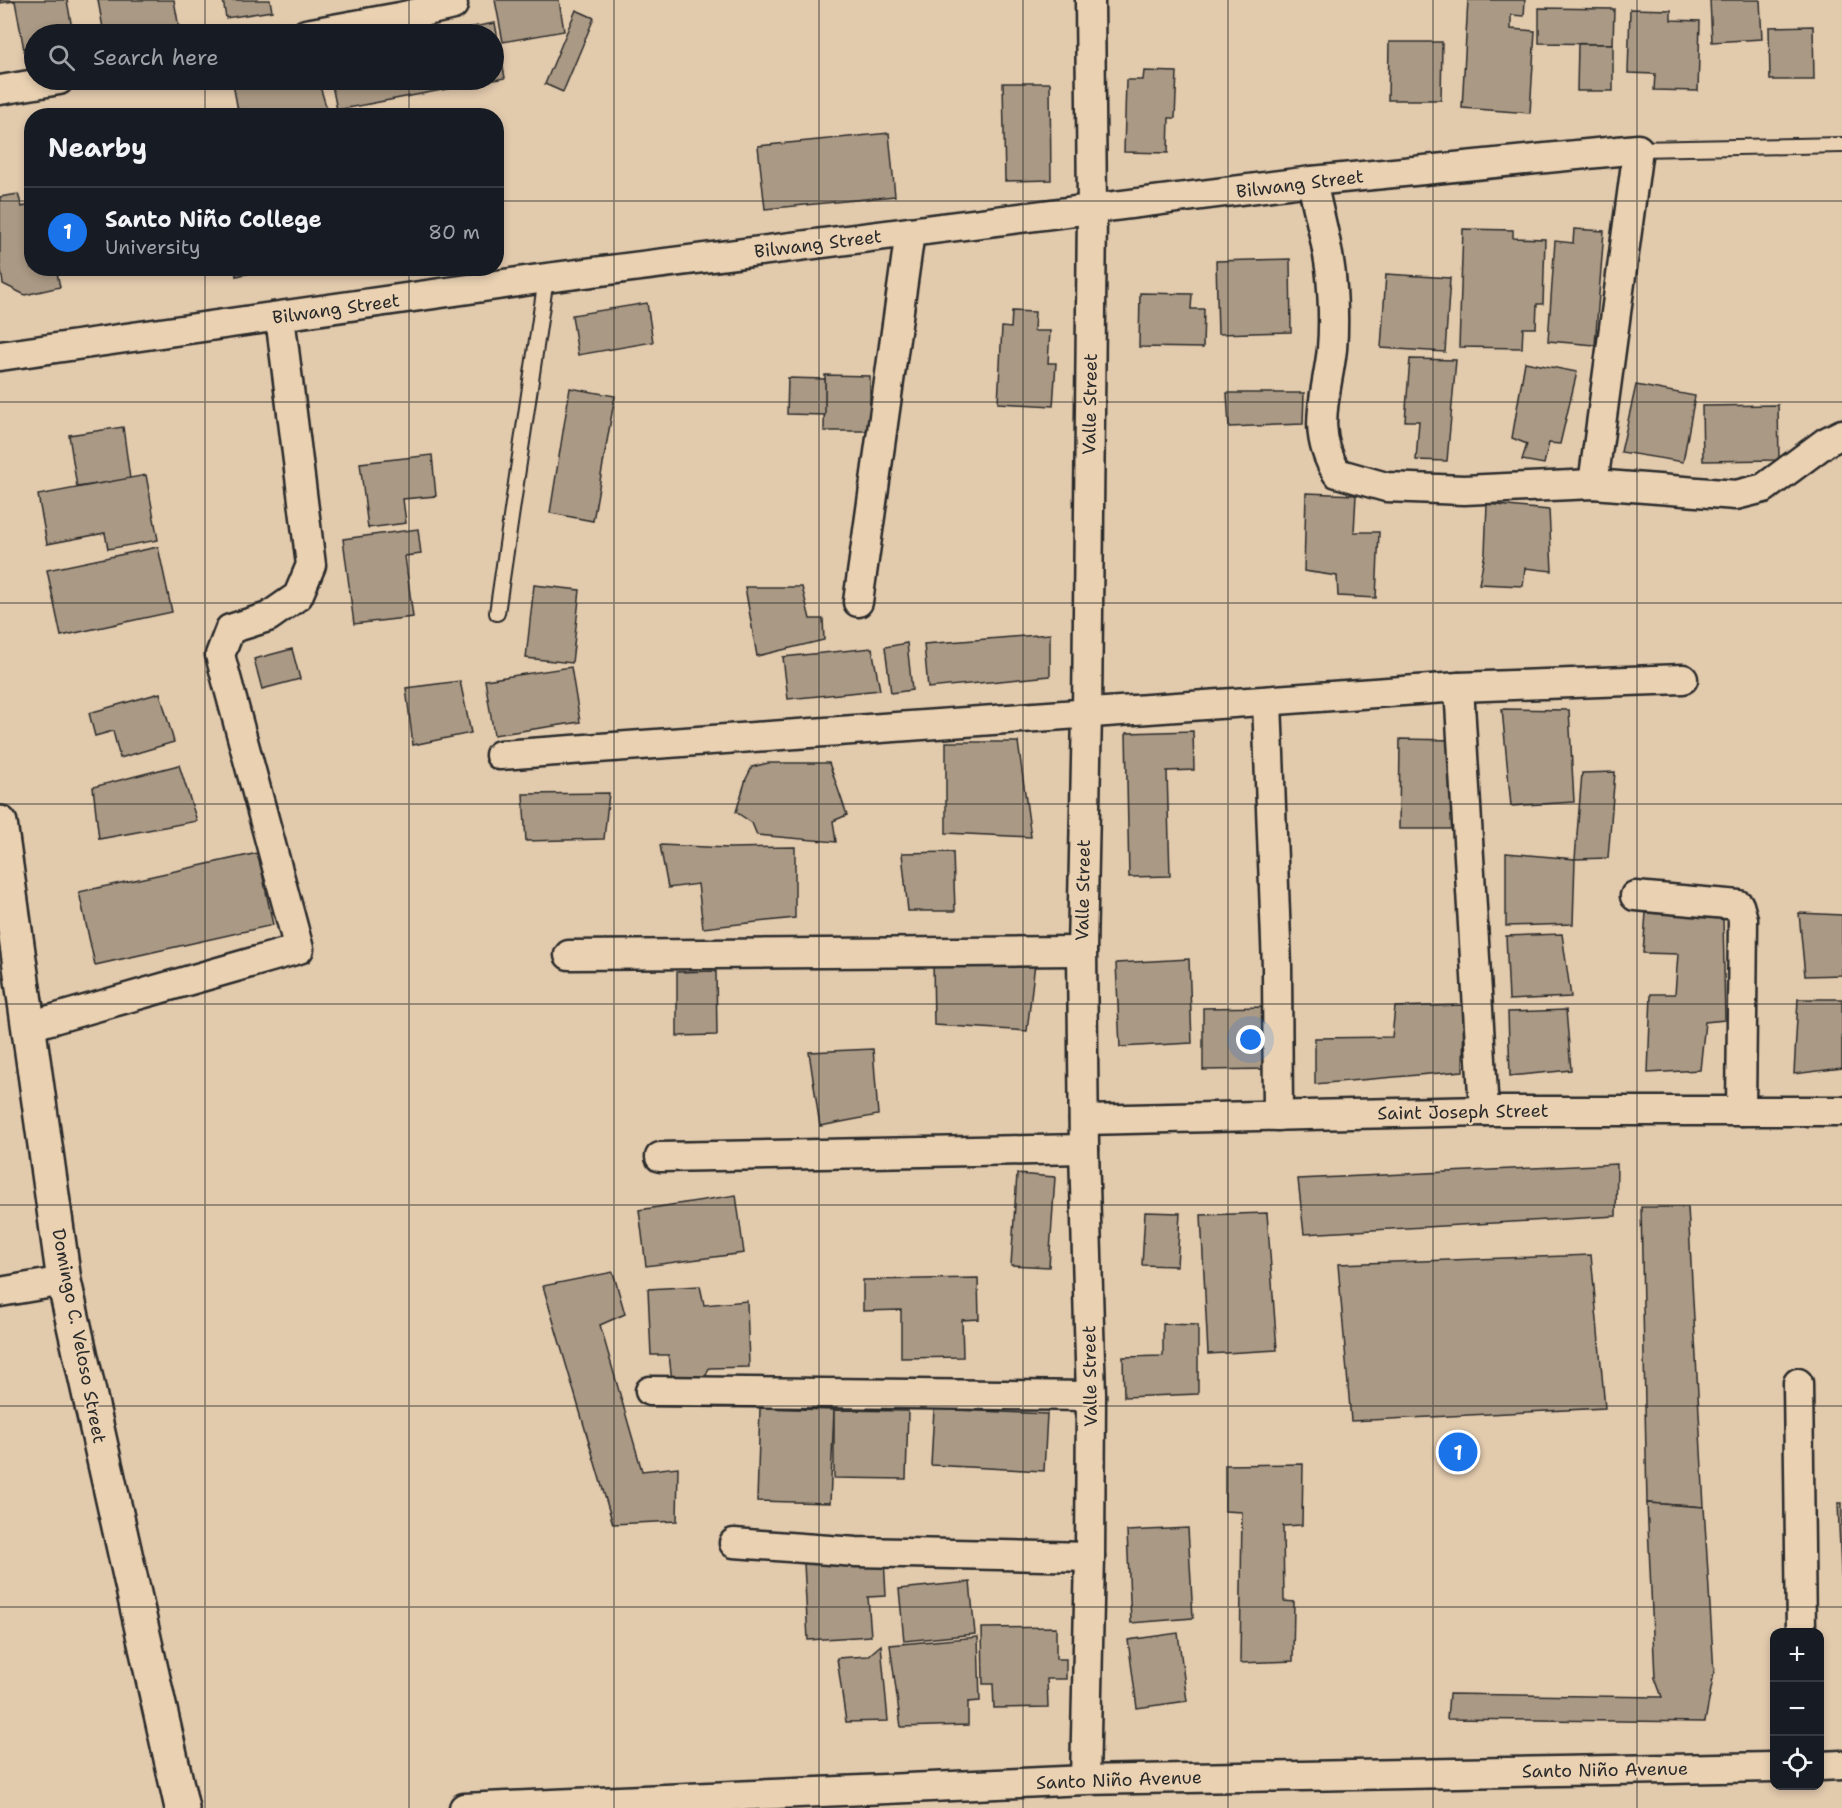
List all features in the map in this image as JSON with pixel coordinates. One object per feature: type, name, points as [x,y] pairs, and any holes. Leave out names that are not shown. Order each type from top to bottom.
[{"type":"main road","name":"Domingo C. Veloso Street","points":[[0,823],[64,1281],[182,1808]]},
{"type":"street","name":"Valle Street","points":[[1085,1780],[1091,1396],[1084,1149],[1082,951],[1092,210],[1090,0]]},
{"type":"street","points":[[361,24],[453,5]]},
{"type":"street","points":[[0,90],[24,86]]},
{"type":"street","name":"Bilwang Street","points":[[0,356],[546,278],[1312,181],[1638,149]]},
{"type":"street","points":[[1593,484],[1638,149]]},
{"type":"street","points":[[1312,181],[1331,274],[1332,347],[1323,408],[1322,437],[1327,458],[1336,473],[1386,487],[1464,490],[1593,484],[1736,495],[1764,488],[1826,442],[1842,434]]},
{"type":"street","points":[[858,602],[910,232]]},
{"type":"street","points":[[29,1026],[299,949],[220,655],[230,628],[268,617],[298,596],[310,565],[280,317]]},
{"type":"street","points":[[500,755],[1459,687],[1683,679]]},
{"type":"street","points":[[1459,687],[1484,1111]]},
{"type":"street","points":[[1268,701],[1277,967],[1278,1116]]},
{"type":"street","points":[[1635,896],[1739,905],[1743,919],[1741,1111]]},
{"type":"street","points":[[569,955],[1082,951]]},
{"type":"street","name":"Saint Joseph Street","points":[[1084,1120],[1484,1111],[1842,1111]]},
{"type":"street","points":[[660,1157],[1084,1149]]},
{"type":"street","points":[[0,1292],[64,1281]]},
{"type":"street","points":[[1798,1383],[1801,1628]]},
{"type":"street","points":[[651,1391],[1091,1396]]},
{"type":"street","points":[[734,1543],[856,1552],[1090,1557]]},
{"type":"street","points":[[1824,1766],[1842,1765]]},
{"type":"street","name":"Santo Niño Avenue","points":[[464,1808],[1085,1780],[1770,1767]]},
{"type":"lane","points":[[1638,149],[1842,144]]},
{"type":"lane","points":[[497,613],[546,278]]},
{"type":"building","points":[[0,0],[67,0],[71,24],[24,24],[24,50],[15,1],[0,3]]},
{"type":"building","points":[[98,0],[174,0],[178,24],[102,24]]},
{"type":"building","points":[[223,0],[270,0],[272,11],[226,18]]},
{"type":"building","points":[[495,0],[559,0],[564,31],[504,42],[504,24],[500,24]]},
{"type":"building","points":[[1468,0],[1525,0],[1524,16],[1511,15],[1511,29],[1535,31],[1530,113],[1462,108]]},
{"type":"building","points":[[1710,0],[1760,0],[1762,39],[1712,42]]},
{"type":"building","points":[[1539,8],[1614,9],[1613,44],[1539,43]]},
{"type":"building","points":[[1630,9],[1671,10],[1671,20],[1700,21],[1698,91],[1654,90],[1655,74],[1628,73]]},
{"type":"building","points":[[576,10],[594,18],[563,92],[545,84]]},
{"type":"building","points":[[1813,26],[1814,80],[1770,80],[1769,27]]},
{"type":"building","points":[[1389,42],[1442,42],[1441,100],[1388,100]]},
{"type":"building","points":[[1578,44],[1613,44],[1613,91],[1577,91]]},
{"type":"building","points":[[1144,71],[1177,72],[1175,118],[1169,118],[1168,153],[1124,152],[1126,80],[1143,80]]},
{"type":"building","points":[[1003,83],[1050,83],[1051,180],[1005,181]]},
{"type":"building","points":[[234,90],[321,90],[327,108],[238,108]]},
{"type":"building","points":[[333,90],[442,90],[348,108],[337,108]]},
{"type":"building","points":[[889,133],[895,196],[765,209],[758,146]]},
{"type":"building","points":[[18,194],[22,207],[24,206],[24,276],[58,276],[60,287],[25,295],[3,284],[0,263],[0,197]]},
{"type":"building","points":[[1463,229],[1513,230],[1513,238],[1545,239],[1543,304],[1537,304],[1536,328],[1523,328],[1522,348],[1459,347]]},
{"type":"building","points":[[1574,229],[1604,231],[1595,345],[1548,341],[1555,241],[1573,243]]},
{"type":"building","points":[[1290,259],[1291,332],[1218,334],[1216,261]]},
{"type":"building","points":[[1386,274],[1450,278],[1445,352],[1381,348]]},
{"type":"building","points":[[1140,293],[1192,294],[1191,309],[1204,309],[1203,348],[1139,347]]},
{"type":"building","points":[[647,303],[653,342],[578,355],[572,315]]},
{"type":"building","points":[[1012,311],[1035,312],[1034,331],[1050,331],[1048,363],[1056,363],[1053,406],[998,403],[1002,327],[1011,328]]},
{"type":"building","points":[[1410,359],[1456,360],[1447,461],[1416,460],[1419,421],[1405,421]]},
{"type":"building","points":[[1525,362],[1577,372],[1560,444],[1549,443],[1544,464],[1522,460],[1527,444],[1512,438]]},
{"type":"building","points":[[825,375],[870,376],[870,431],[824,431]]},
{"type":"building","points":[[788,378],[825,379],[825,415],[787,414]]},
{"type":"building","points":[[1636,385],[1695,396],[1683,462],[1621,452]]},
{"type":"building","points":[[570,388],[615,396],[593,521],[550,513]]},
{"type":"building","points":[[1227,393],[1304,393],[1303,424],[1229,427]]},
{"type":"building","points":[[1778,405],[1779,460],[1703,461],[1702,406]]},
{"type":"building","points":[[123,427],[130,479],[77,487],[69,435]]},
{"type":"building","points":[[432,455],[436,496],[403,499],[406,523],[368,528],[360,463]]},
{"type":"building","points":[[146,475],[158,540],[108,549],[105,533],[47,544],[38,495]]},
{"type":"building","points":[[1306,493],[1356,495],[1354,532],[1379,532],[1376,598],[1338,596],[1337,576],[1304,571]]},
{"type":"building","points":[[1487,504],[1549,510],[1552,571],[1525,568],[1523,586],[1479,584],[1485,553]]},
{"type":"building","points":[[418,529],[421,554],[405,556],[413,617],[354,624],[343,539]]},
{"type":"building","points":[[158,547],[172,612],[61,636],[47,570]]},
{"type":"building","points":[[534,585],[580,590],[572,663],[526,658]]},
{"type":"building","points":[[745,587],[802,587],[810,619],[823,619],[824,640],[757,656]]},
{"type":"building","points":[[1050,634],[1050,676],[928,688],[924,644]]},
{"type":"building","points":[[907,643],[912,690],[891,693],[885,647]]},
{"type":"building","points":[[872,648],[880,690],[788,699],[783,657]]},
{"type":"building","points":[[292,649],[300,679],[262,689],[254,659]]},
{"type":"building","points":[[571,667],[580,722],[494,735],[485,680]]},
{"type":"building","points":[[460,681],[471,733],[413,745],[406,688]]},
{"type":"building","points":[[160,693],[174,742],[120,758],[113,731],[95,736],[89,713]]},
{"type":"building","points":[[1502,709],[1569,710],[1574,802],[1511,806]]},
{"type":"building","points":[[1193,731],[1194,770],[1167,771],[1170,876],[1129,877],[1126,733]]},
{"type":"building","points":[[1400,739],[1456,740],[1455,829],[1399,829]]},
{"type":"building","points":[[946,742],[1018,742],[1031,837],[946,833]]},
{"type":"building","points":[[768,763],[829,763],[847,815],[833,821],[836,842],[757,835],[752,823],[736,812],[752,767]]},
{"type":"building","points":[[179,765],[197,821],[99,839],[93,787]]},
{"type":"building","points":[[1615,772],[1608,858],[1575,859],[1582,773]]},
{"type":"building","points":[[609,793],[604,839],[526,841],[523,794]]},
{"type":"building","points":[[660,845],[729,848],[795,847],[795,918],[703,928],[698,884],[668,888]]},
{"type":"building","points":[[953,852],[955,911],[908,911],[902,853]]},
{"type":"building","points":[[258,853],[273,925],[95,965],[79,892]]},
{"type":"building","points":[[1506,853],[1575,859],[1573,924],[1506,926]]},
{"type":"building","points":[[1646,913],[1723,917],[1725,1020],[1705,1022],[1700,1070],[1648,1073],[1651,994],[1675,994],[1678,954],[1643,953]]},
{"type":"building","points":[[1799,913],[1842,915],[1842,975],[1805,976]]},
{"type":"building","points":[[1562,934],[1571,997],[1509,1000],[1506,936]]},
{"type":"building","points":[[1189,959],[1192,1043],[1120,1047],[1116,963]]},
{"type":"building","points":[[933,960],[1035,963],[1027,1031],[934,1025]]},
{"type":"building","points":[[716,971],[717,1035],[677,1036],[677,972]]},
{"type":"building","points":[[1798,999],[1842,999],[1842,1068],[1794,1074]]},
{"type":"building","points":[[1464,1005],[1463,1071],[1315,1084],[1315,1038],[1392,1037],[1395,1007]]},
{"type":"building","points":[[1269,1007],[1269,1069],[1203,1070],[1203,1008]]},
{"type":"building","points":[[1566,1010],[1571,1070],[1510,1076],[1508,1012]]},
{"type":"building","points":[[873,1049],[878,1115],[820,1126],[809,1052]]},
{"type":"building","points":[[1617,1164],[1616,1216],[1304,1234],[1298,1179]]},
{"type":"building","points":[[1017,1174],[1055,1177],[1049,1267],[1011,1265]]},
{"type":"building","points":[[736,1195],[744,1253],[646,1266],[639,1210]]},
{"type":"building","points":[[1641,1207],[1688,1207],[1704,1507],[1647,1503]]},
{"type":"building","points":[[1145,1212],[1180,1213],[1177,1266],[1142,1265]]},
{"type":"building","points":[[1267,1213],[1277,1350],[1208,1354],[1201,1215]]},
{"type":"building","points":[[1591,1255],[1605,1408],[1351,1421],[1338,1264]]},
{"type":"building","points":[[613,1272],[625,1314],[600,1325],[642,1471],[678,1467],[677,1521],[613,1524],[543,1286]]},
{"type":"building","points":[[978,1278],[979,1319],[962,1320],[963,1357],[901,1358],[901,1310],[863,1311],[863,1280]]},
{"type":"building","points":[[700,1286],[704,1305],[747,1301],[749,1367],[709,1368],[703,1383],[672,1381],[669,1355],[651,1355],[648,1289]]},
{"type":"building","points":[[1163,1324],[1198,1325],[1198,1394],[1124,1397],[1123,1357],[1163,1356]]},
{"type":"building","points":[[760,1408],[834,1410],[830,1503],[757,1501]]},
{"type":"building","points":[[934,1409],[1047,1414],[1044,1471],[931,1465]]},
{"type":"building","points":[[834,1410],[908,1411],[906,1479],[834,1478]]},
{"type":"building","points":[[1303,1464],[1302,1525],[1283,1526],[1284,1601],[1294,1602],[1293,1661],[1240,1663],[1242,1512],[1225,1511],[1225,1465]]},
{"type":"building","points":[[1647,1503],[1704,1507],[1714,1673],[1705,1722],[1447,1719],[1449,1694],[1662,1697],[1655,1678]]},
{"type":"building","points":[[1838,1503],[1842,1503],[1842,1595]]},
{"type":"building","points":[[1188,1528],[1193,1618],[1131,1623],[1127,1531]]},
{"type":"building","points":[[884,1558],[886,1596],[868,1597],[871,1636],[808,1640],[804,1563]]},
{"type":"building","points":[[970,1582],[975,1634],[904,1641],[899,1589]]},
{"type":"building","points":[[1056,1627],[1056,1659],[1066,1659],[1066,1679],[1047,1679],[1048,1707],[994,1708],[993,1684],[983,1684],[982,1628]]},
{"type":"building","points":[[1178,1633],[1187,1701],[1137,1708],[1128,1640]]},
{"type":"building","points":[[978,1637],[980,1701],[968,1702],[968,1725],[901,1727],[890,1645]]},
{"type":"building","points":[[881,1645],[888,1721],[846,1722],[837,1658],[868,1656]]},
{"type":"place","name":"Santo Niño College","points":[[1458,1452]]}]
